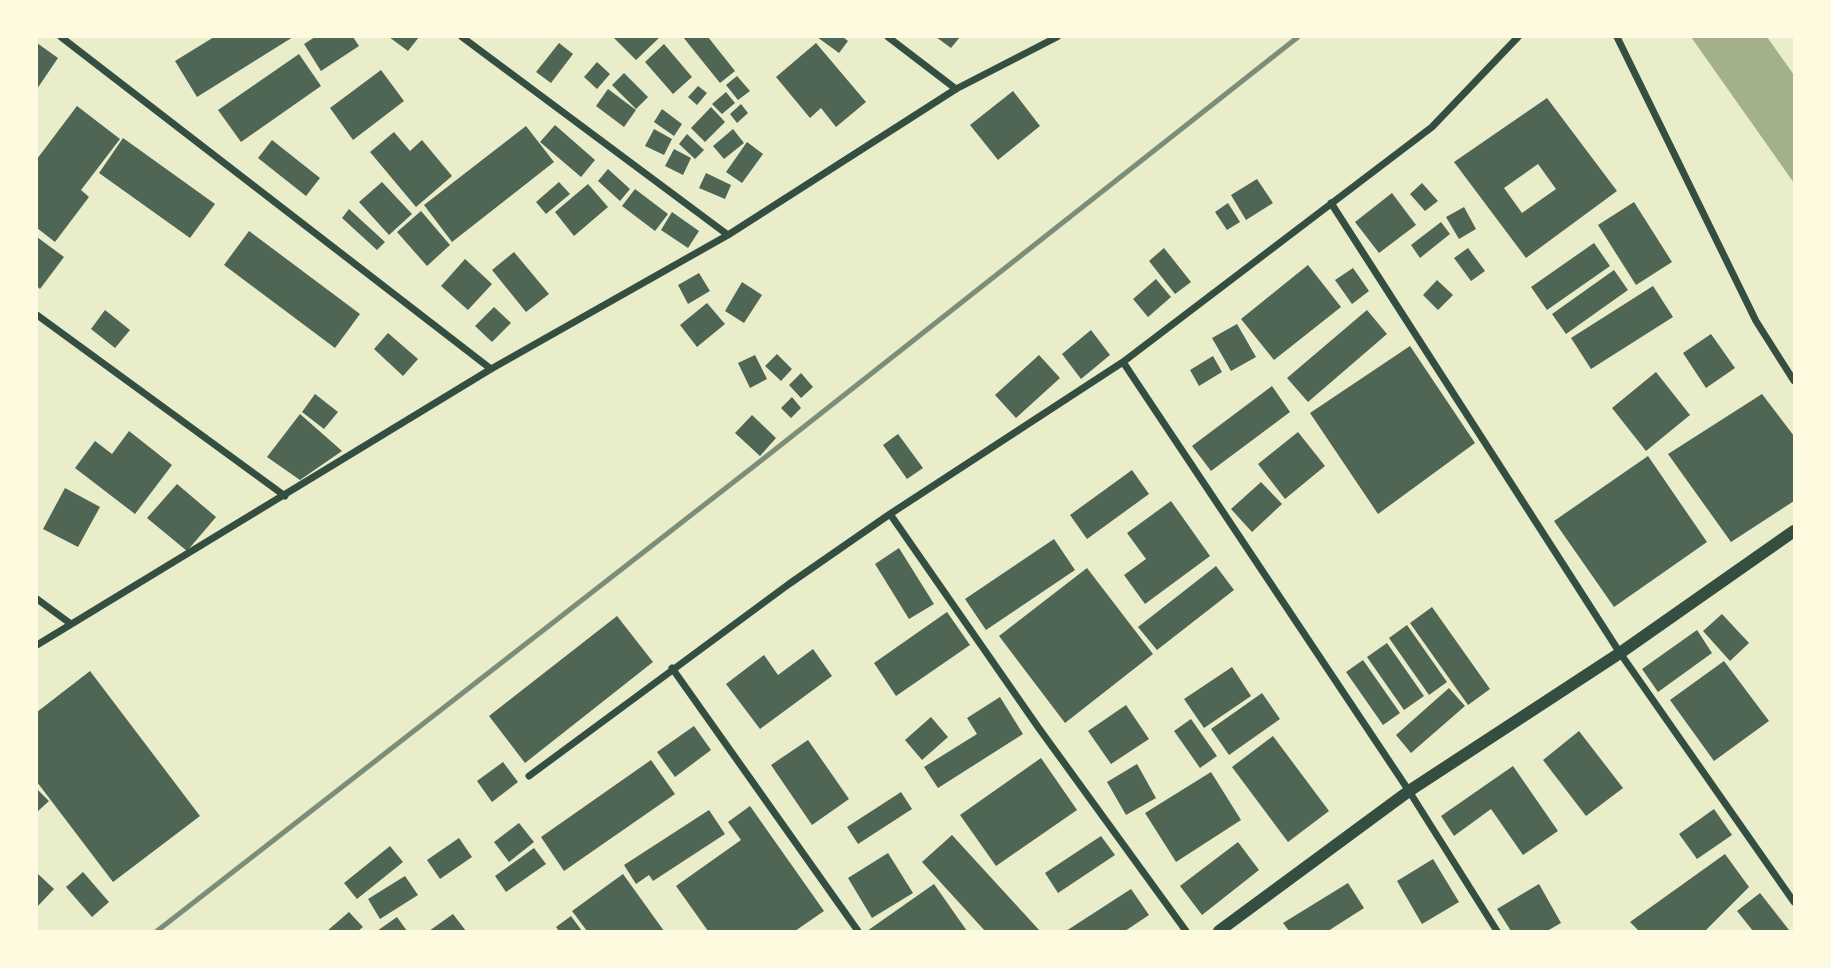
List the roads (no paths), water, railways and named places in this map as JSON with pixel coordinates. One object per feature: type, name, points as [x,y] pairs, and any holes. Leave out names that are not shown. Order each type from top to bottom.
[{"type":"street","points":[[61,37],[491,369]]},
{"type":"street","points":[[462,37],[728,234]]},
{"type":"street","points":[[888,37],[956,89]]},
{"type":"street","points":[[37,645],[491,369],[728,234],[956,89],[1056,37]]},
{"type":"street","points":[[529,776],[672,668],[890,514],[1123,362],[1432,127],[1518,37]]},
{"type":"street","points":[[1617,37],[1756,320],[1794,382]]},
{"type":"street","points":[[1331,203],[1620,653],[1794,902]]},
{"type":"street","points":[[37,315],[285,496]]},
{"type":"street","points":[[1123,362],[1409,792],[1497,931]]},
{"type":"street","points":[[890,514],[1038,727],[1186,931]]},
{"type":"street","points":[[1219,931],[1409,792],[1620,653],[1794,531]]},
{"type":"street","points":[[37,600],[71,624]]},
{"type":"street","points":[[672,668],[858,931]]},
{"type":"railway","points":[[157,931],[758,463],[1298,37]]}]
